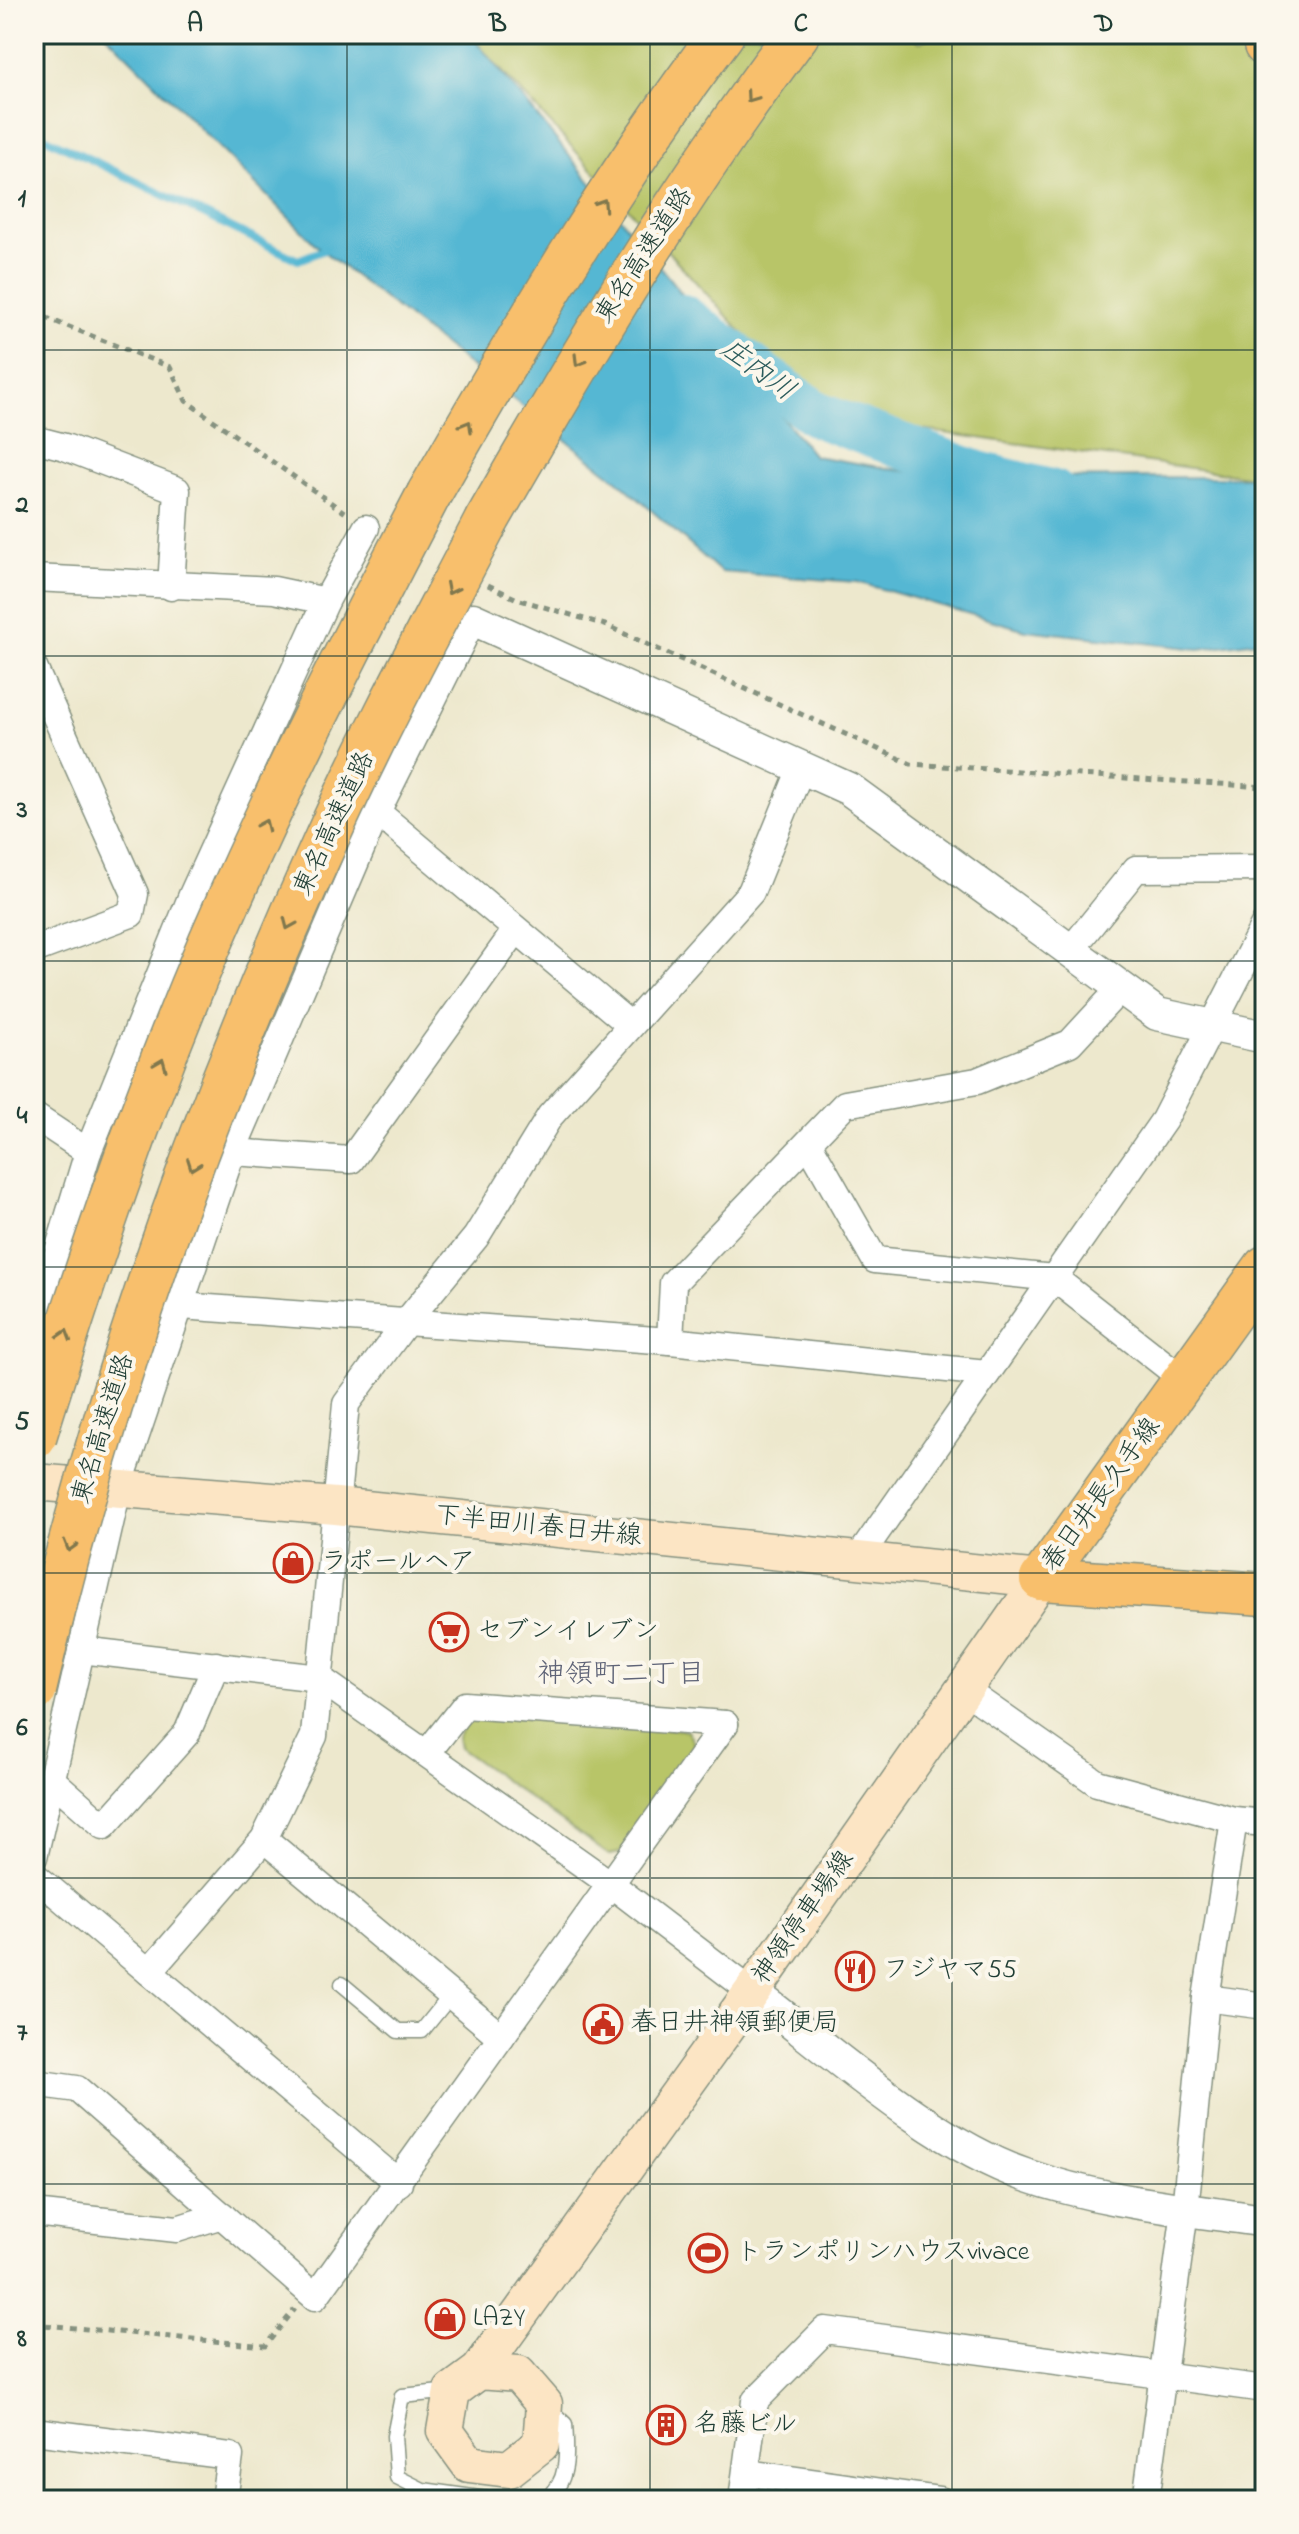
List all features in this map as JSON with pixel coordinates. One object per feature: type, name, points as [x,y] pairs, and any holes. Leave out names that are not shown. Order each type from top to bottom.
[{"type":"highway","points":[[34,1437],[77,1299],[148,1097],[211,941],[341,661],[429,494],[504,363],[606,197],[722,34]]},
{"type":"highway","name":"東名高速道路","points":[[34,1690],[84,1495],[136,1323],[218,1097],[325,841],[487,520],[580,359],[712,153],[797,34]]},
{"type":"main road","points":[[1264,34],[1265,45]]},
{"type":"main road","name":"春日井長久手線","points":[[1041,1579],[1265,1267]]},
{"type":"main road","name":"下半田川春日井線","points":[[34,1482],[336,1506],[1041,1579]]},
{"type":"main road","name":"春日井長久手線","points":[[1041,1579],[1265,1594]]},
{"type":"main road","name":"神領停車場線","points":[[466,2381],[752,1992],[1041,1579]]},
{"type":"main road","points":[[518,2374],[544,2404],[541,2444],[509,2469],[469,2464],[445,2431],[466,2381],[518,2374]]},
{"type":"street","points":[[34,439],[65,447],[177,490],[171,587]]},
{"type":"street","points":[[34,1330],[42,1276],[88,1152],[192,895],[326,601],[366,528]]},
{"type":"street","points":[[34,578],[274,590],[326,601]]},
{"type":"street","points":[[34,1857],[118,1489],[232,1152],[377,812],[473,619],[849,789],[1119,990],[1157,1014],[1265,1037]]},
{"type":"street","points":[[34,668],[43,713],[135,894],[131,914],[34,950]]},
{"type":"street","points":[[149,1972],[264,1839],[314,1736],[346,1404],[407,1321],[476,1237],[550,1116],[629,1024],[751,892],[802,766]]},
{"type":"street","points":[[377,812],[629,1024]]},
{"type":"street","points":[[1070,951],[1136,869],[1265,868]]},
{"type":"street","points":[[857,1560],[1164,1120],[1214,1028],[1265,923]]},
{"type":"street","points":[[232,1152],[351,1160],[516,930]]},
{"type":"street","points":[[670,1341],[673,1283],[845,1104],[977,1081],[1070,1043],[1119,990]]},
{"type":"street","points":[[34,1116],[88,1152]]},
{"type":"street","points":[[809,1144],[875,1260],[1054,1278],[1184,1380]]},
{"type":"street","points":[[181,1306],[670,1341],[987,1373]]},
{"type":"street","points":[[81,1650],[319,1678],[612,1885],[937,2131],[1023,2175],[1095,2196],[1265,2221]]},
{"type":"street","points":[[52,1780],[104,1826],[187,1733],[216,1665]]},
{"type":"street","points":[[963,1689],[1097,1783],[1234,1820],[1265,1823]]},
{"type":"street","points":[[34,2083],[77,2089],[315,2297],[725,1724],[465,1705],[427,1753]]},
{"type":"street","points":[[1146,2500],[1185,2210],[1206,1998],[1234,1820]]},
{"type":"street","points":[[264,1839],[501,2037]]},
{"type":"street","points":[[34,1875],[399,2183]]},
{"type":"street","points":[[1206,1998],[1265,2006]]},
{"type":"street","points":[[34,2213],[177,2229],[222,2215]]},
{"type":"street","points":[[742,2500],[755,2401],[825,2330],[1265,2389]]},
{"type":"street","points":[[34,2431],[230,2456],[224,2500]]},
{"type":"street","points":[[747,2473],[940,2500]]},
{"type":"lane","points":[[342,1984],[398,2031],[422,2031],[451,1995]]},
{"type":"lane","points":[[466,2381],[402,2396],[394,2436],[397,2477],[423,2490],[494,2500]]},
{"type":"lane","points":[[544,2404],[565,2424],[567,2460],[557,2492],[545,2500]]},
{"type":"path","points":[[34,313],[170,367],[186,401],[366,528]]},
{"type":"path","points":[[476,580],[517,599],[605,625],[911,764],[1265,787]]},
{"type":"path","points":[[34,2324],[265,2346],[309,2292]]},
{"type":"green space","points":[[468,34],[903,34],[920,42],[940,34],[1265,34],[1265,471],[1253,477],[818,415]]},
{"type":"green space","points":[[472,1714],[687,1730],[696,1747],[620,1853],[609,1855],[459,1748],[457,1737]]},
{"type":"water","points":[[106,34],[470,34],[814,456],[946,478],[1253,477],[1265,474],[1265,640],[1199,649],[1026,630],[857,582],[721,572],[616,479],[319,248]]},
{"type":"waterway","points":[[34,132],[298,260],[329,248]]},
{"type":"waterway","name":"庄内川","points":[[682,317],[818,415],[978,474],[1054,493]]},
{"type":"place","name":"ラポールヘア","points":[[293,1563]]},
{"type":"place","name":"セブンイレブン","points":[[449,1632]]},
{"type":"place","name":"フジヤマ55","points":[[855,1971]]},
{"type":"place","name":"春日井神領郵便局","points":[[603,2024]]},
{"type":"place","name":"トランポリンハウスvivace","points":[[708,2253]]},
{"type":"place","name":"LAZY","points":[[445,2319]]},
{"type":"place","name":"名藤ビル","points":[[666,2425]]},
{"type":"district","name":"神領町二丁目","points":[[621,1675]]}]
